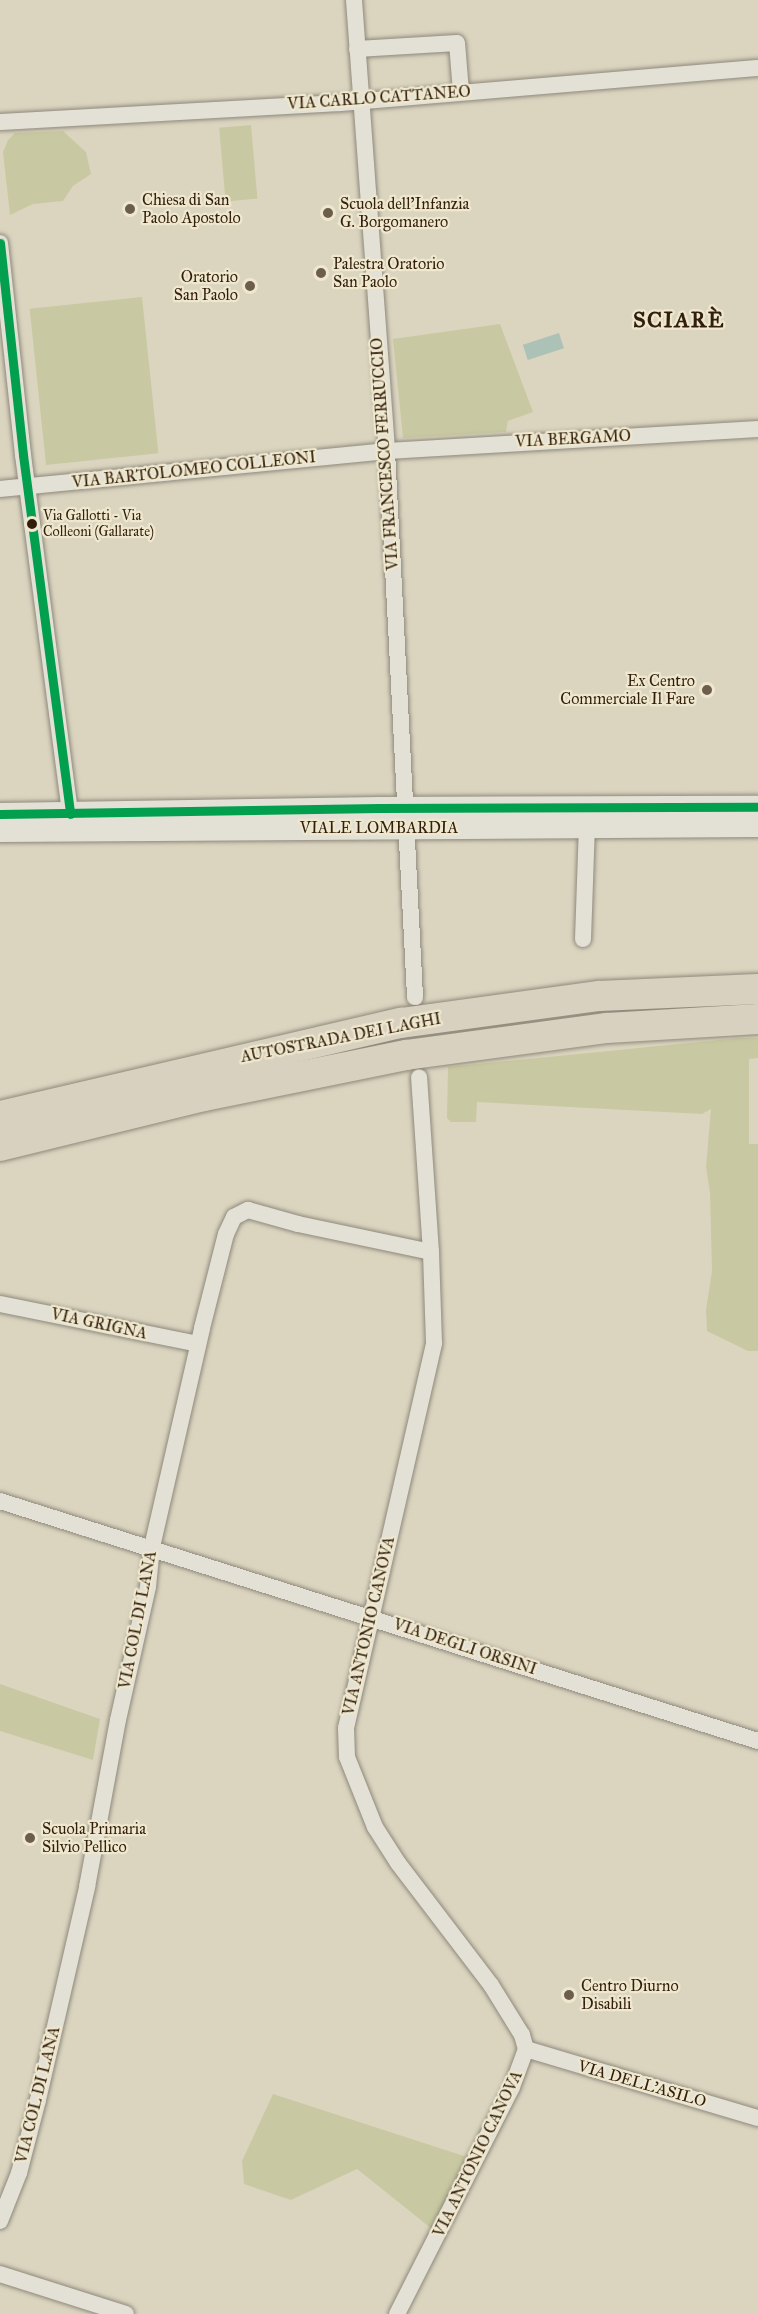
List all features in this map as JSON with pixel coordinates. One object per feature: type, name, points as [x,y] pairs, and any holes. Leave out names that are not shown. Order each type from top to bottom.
[{"type":"highway","name":"AUTOSTRADA DEI LAGHI","points":[[0,1116],[401,1023],[599,996],[758,989]]},
{"type":"highway","name":"AUTOSTRADA DEI LAGHI","points":[[0,1146],[204,1096],[406,1055],[607,1028],[758,1019]]},
{"type":"main road","name":"VIALE LOMBARDIA","points":[[0,831],[758,807]]},
{"type":"main road","name":"VIALE LOMBARDIA","points":[[0,814],[405,818],[587,827],[758,826]]},
{"type":"street","name":"VIA FRANCESCO FERRUCCIO","points":[[354,0],[387,451],[405,818]]},
{"type":"street","points":[[357,49],[457,43],[461,92]]},
{"type":"street","name":"VIA CARLO CATTANEO","points":[[0,122],[360,101],[758,68]]},
{"type":"street","points":[[0,243],[70,814]]},
{"type":"street","name":"VIA BERGAMO","points":[[387,451],[758,429]]},
{"type":"street","name":"VIA BARTOLOMEO COLLEONI","points":[[0,489],[387,451]]},
{"type":"street","points":[[405,818],[415,997]]},
{"type":"street","points":[[583,939],[587,827]]},
{"type":"street","name":"VIA ANTONIO CANOVA","points":[[397,2314],[512,2087],[526,2049],[522,2035],[491,1986],[398,1863],[375,1827],[354,1781],[347,1757],[345,1728],[434,1343],[431,1252],[419,1077]]},
{"type":"street","name":"VIA COL DI LANA","points":[[0,2221],[19,2173],[87,1887],[118,1720],[148,1587],[152,1548],[198,1344],[226,1234],[234,1217],[248,1210],[298,1224],[431,1252]]},
{"type":"street","name":"VIA GRIGNA","points":[[0,1304],[198,1344]]},
{"type":"street","name":"VIA DEGLI ORSINI","points":[[0,1501],[758,1741]]},
{"type":"street","name":"VIA DELL'ASILO","points":[[526,2049],[586,2069],[758,2118]]},
{"type":"street","points":[[0,2274],[126,2314]]},
{"type":"green space","points":[[251,125],[257,199],[226,202],[219,128]]},
{"type":"green space","points":[[63,131],[86,152],[91,174],[73,186],[63,201],[33,204],[10,215],[3,152],[8,140],[15,133]]},
{"type":"green space","points":[[142,297],[158,453],[46,465],[30,309]]},
{"type":"green space","points":[[500,324],[533,412],[508,421],[506,432],[403,438],[393,339]]},
{"type":"green space","points":[[758,1038],[758,1058],[749,1059],[749,1144],[758,1144],[758,1351],[748,1351],[707,1331],[706,1310],[712,1271],[710,1193],[706,1167],[711,1109],[702,1114],[477,1102],[476,1122],[451,1122],[447,1118],[448,1067]]},
{"type":"green space","points":[[0,1684],[100,1719],[93,1760],[0,1731]]},
{"type":"green space","points":[[273,2094],[467,2157],[432,2229],[357,2169],[291,2200],[244,2184],[242,2161]]},
{"type":"shaded area","points":[[559,333],[564,348],[528,360],[523,345]]},
{"type":"transit line","points":[[0,243],[23,455],[70,814]]},
{"type":"transit line","points":[[0,814],[379,808],[758,807]]},
{"type":"place","name":"Chiesa di San Paolo Apostolo","points":[[130,209]]},
{"type":"place","name":"Scuola dell'Infanzia G. Borgomanero","points":[[328,213]]},
{"type":"place","name":"Palestra Oratorio San Paolo","points":[[321,273]]},
{"type":"place","name":"Oratorio San Paolo","points":[[250,286]]},
{"type":"place","name":"Via Gallotti - Via Colleoni (Gallarate)","points":[[32,524]]},
{"type":"place","name":"Ex Centro Commerciale Il Fare","points":[[707,690]]},
{"type":"place","name":"Scuola Primaria Silvio Pellico","points":[[30,1838]]},
{"type":"place","name":"Centro Diurno Disabili","points":[[569,1995]]},
{"type":"district","name":"SCIARÈ","points":[[679,320]]}]
